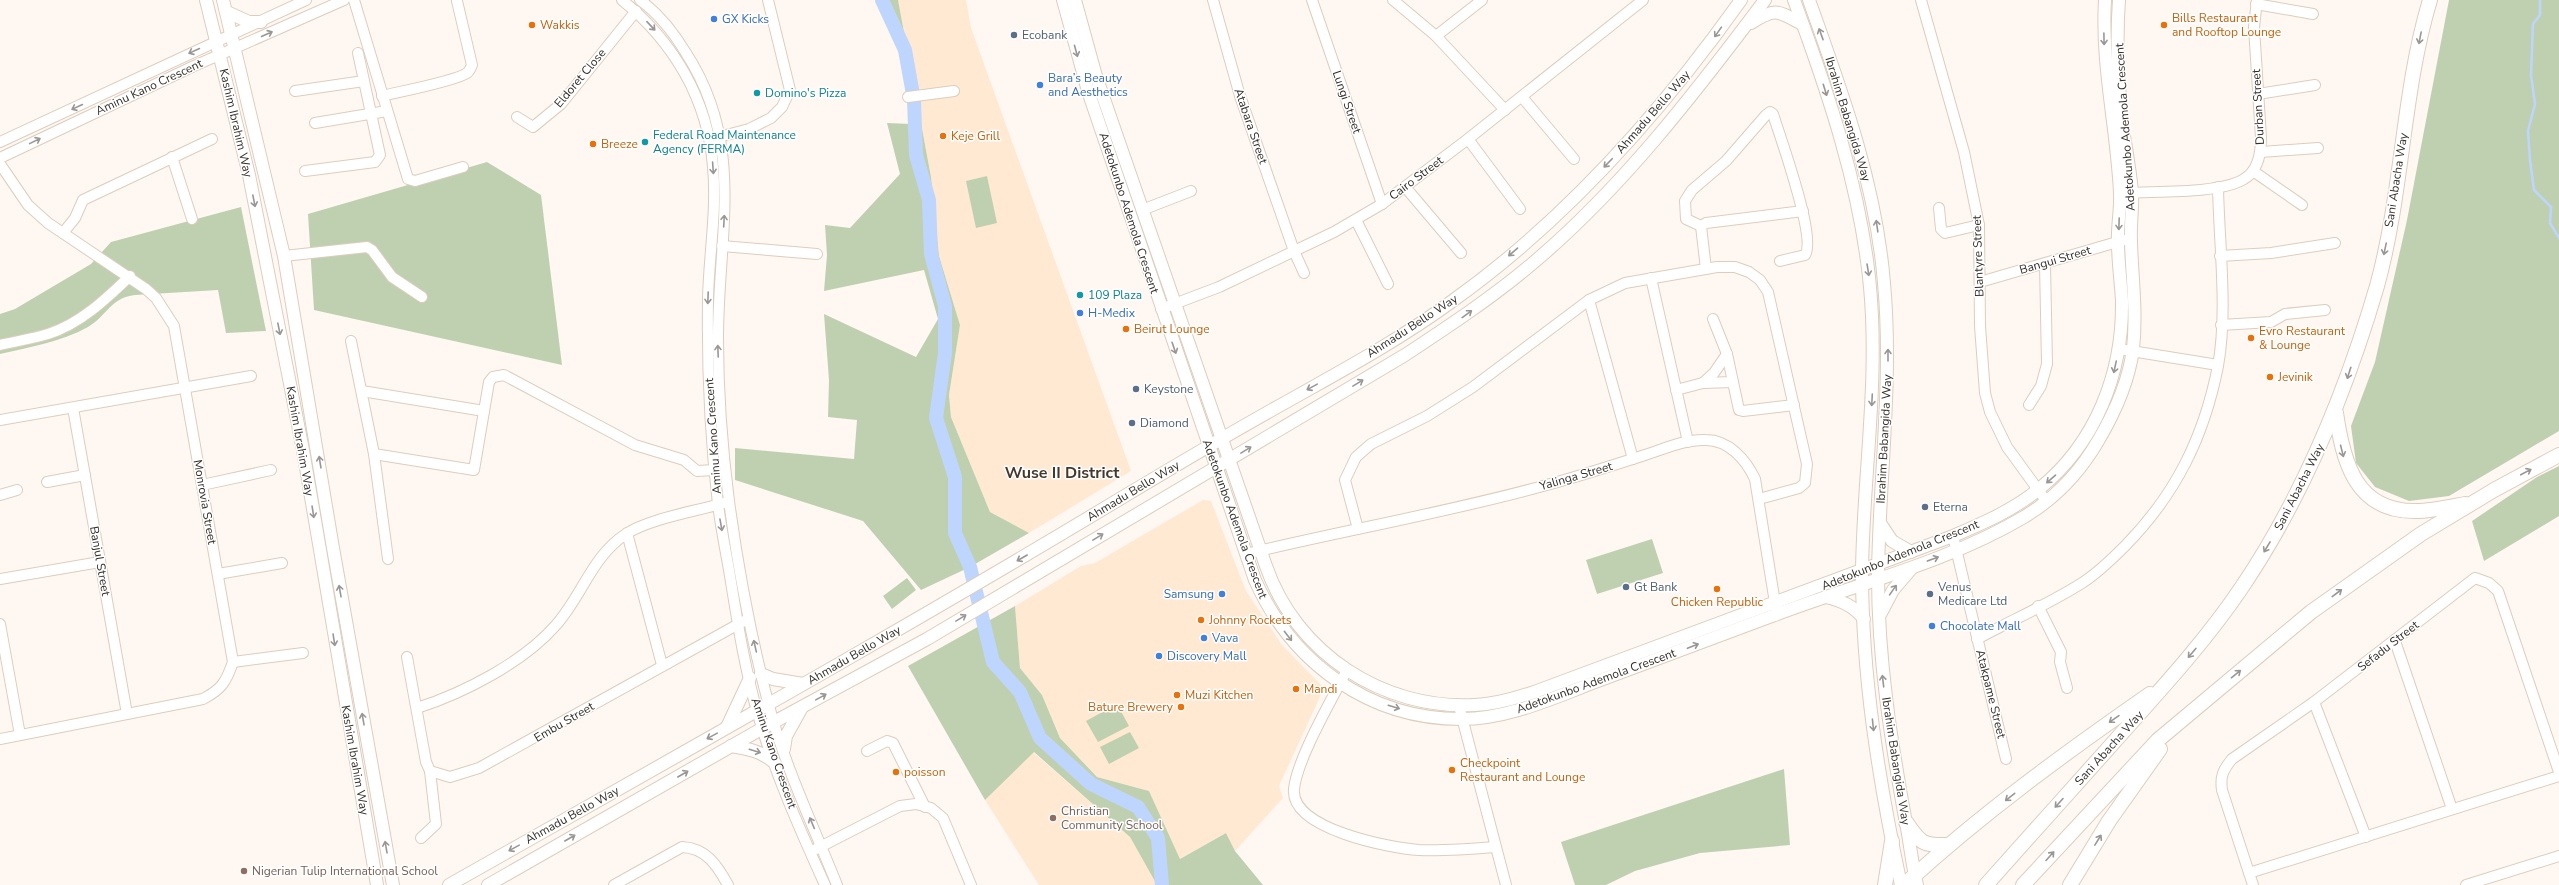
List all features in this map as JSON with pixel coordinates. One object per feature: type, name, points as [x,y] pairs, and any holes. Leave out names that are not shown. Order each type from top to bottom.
[{"type":"highway","name":"Sani Abacha Way","points":[[1986,885],[2169,681],[2242,587],[2282,521],[2336,413],[2378,284],[2392,215],[2413,75],[2430,0]]},
{"type":"highway","points":[[2336,413],[2346,463],[2353,478],[2373,499],[2401,510],[2416,511],[2473,503]]},
{"type":"highway","points":[[2023,885],[2158,740],[2184,716],[2311,612],[2370,568],[2494,490],[2559,455]]},
{"type":"highway","points":[[1902,885],[1916,880],[1948,845],[2099,730],[2169,681]]},
{"type":"highway","points":[[2070,885],[2137,780],[2184,716]]},
{"type":"highway","points":[[1906,822],[1923,843],[1930,846],[1948,845]]},
{"type":"highway","points":[[1885,885],[1892,841]]},
{"type":"main road","name":"Kashim Ibrahim Way","points":[[206,0],[249,175],[303,450],[377,885]]},
{"type":"main road","name":"Kashim Ibrahim Way","points":[[223,0],[233,35],[284,256],[333,548],[392,881]]},
{"type":"main road","name":"Adetokunbo Ademola Crescent","points":[[1063,0],[1085,82],[1161,310],[1246,554],[1263,598],[1288,637],[1307,658],[1340,683],[1361,694],[1406,711],[1462,719],[1489,716],[1541,703],[1776,608],[1862,569],[1953,536],[2015,506],[2038,490],[2057,473],[2089,431],[2111,384],[2118,349],[2122,301],[2118,242],[2120,194],[2104,50],[2106,0]]},
{"type":"main road","name":"Adetokunbo Ademola Crescent","points":[[1075,0],[1096,76],[1230,459],[1271,582],[1295,622],[1321,650],[1347,670],[1372,684],[1403,697],[1433,704],[1459,706],[1497,703],[1518,697],[1776,608],[1826,597],[1878,580],[1957,551],[2024,517],[2047,502],[2065,485],[2096,445],[2124,383],[2133,352],[2134,300],[2131,238],[2132,193],[2120,84],[2119,0]]},
{"type":"main road","name":"Ahmadu Bello Way","points":[[449,885],[917,620],[1208,446],[1399,338],[1451,302],[1498,265],[1555,215],[1606,165],[1692,68],[1740,0]]},
{"type":"main road","name":"Ahmadu Bello Way","points":[[488,885],[731,746],[927,638],[1412,351],[1458,320],[1532,264],[1572,227],[1613,185],[1665,126],[1765,0]]},
{"type":"main road","name":"Ibrahim Babangida Way","points":[[1794,0],[1843,148],[1859,213],[1870,286],[1873,338],[1872,390],[1862,584],[1875,742],[1892,841],[1902,885]]},
{"type":"main road","name":"Ibrahim Babangida Way","points":[[1809,0],[1857,139],[1874,209],[1884,281],[1888,334],[1888,390],[1878,564],[1881,662],[1888,719],[1916,880]]},
{"type":"main road","points":[[1743,28],[1773,11],[1781,12],[1802,24]]},
{"type":"main road","points":[[227,12],[249,22],[261,22]]},
{"type":"main road","points":[[1880,523],[1892,541],[1911,552]]},
{"type":"main road","points":[[1835,581],[1850,566],[1864,544]]},
{"type":"main road","points":[[1880,616],[1893,590],[1912,567]]},
{"type":"main road","points":[[1826,597],[1839,600],[1852,607],[1864,619]]},
{"type":"main road","points":[[761,674],[779,681],[804,684]]},
{"type":"main road","points":[[727,728],[750,678]]},
{"type":"main road","points":[[784,750],[786,736],[802,707]]},
{"type":"main road","points":[[731,746],[752,749],[765,754],[775,763]]},
{"type":"main road","points":[[392,881],[403,885]]},
{"type":"street","name":"Aminu Kano Crescent","points":[[0,142],[306,0]]},
{"type":"street","name":"Aminu Kano Crescent","points":[[0,158],[248,42],[344,0]]},
{"type":"street","points":[[354,0],[382,96],[410,180],[463,167]]},
{"type":"street","name":"Aminu Kano Crescent","points":[[622,0],[636,11],[670,48],[683,69],[702,111],[709,140],[714,167],[714,195],[708,338],[714,470],[718,504],[738,624],[757,711],[775,763],[810,852],[825,885]]},
{"type":"street","name":"Aminu Kano Crescent","points":[[640,0],[660,18],[693,64],[713,108],[721,136],[725,190],[718,338],[720,408],[729,501],[749,619],[768,704],[784,750],[837,885]]},
{"type":"street","points":[[709,140],[749,129],[771,118],[782,107],[790,90],[768,0]]},
{"type":"street","name":"Atabara Street","points":[[1213,0],[1240,96],[1294,251],[1304,273]]},
{"type":"street","name":"Lungi Street","points":[[1312,0],[1382,204]]},
{"type":"street","points":[[1393,0],[1436,36],[1505,110]]},
{"type":"street","points":[[1436,36],[1482,0]]},
{"type":"street","name":"Cairo Street","points":[[1161,310],[1219,287],[1356,220],[1382,204],[1406,188],[1643,0]]},
{"type":"street","name":"Blantyre Street","points":[[1921,0],[1964,152],[1979,226],[1985,392],[1990,412],[2007,447],[2047,502]]},
{"type":"street","points":[[382,96],[467,73],[472,65],[457,1]]},
{"type":"street","points":[[2256,2],[2313,14]]},
{"type":"street","name":"Durban Street","points":[[2253,171],[2261,152],[2254,27],[2256,2]]},
{"type":"street","name":"Eldoret Close","points":[[517,117],[533,127],[560,104],[636,11]]},
{"type":"street","points":[[239,62],[248,42]]},
{"type":"street","points":[[305,171],[375,162],[379,159],[380,155],[358,52]]},
{"type":"street","points":[[295,91],[364,81]]},
{"type":"street","points":[[2258,94],[2315,85]]},
{"type":"street","points":[[908,97],[954,90]]},
{"type":"street","points":[[1522,97],[1574,159]]},
{"type":"street","points":[[315,122],[387,111]]},
{"type":"street","points":[[1701,226],[1686,219],[1685,201],[1692,190],[1726,161],[1770,112],[1773,114],[1803,211],[1808,251],[1805,255],[1780,261]]},
{"type":"street","points":[[63,233],[75,218],[82,200],[212,139]]},
{"type":"street","points":[[1468,139],[1520,209]]},
{"type":"street","points":[[2261,152],[2318,148]]},
{"type":"street","points":[[172,157],[192,219]]},
{"type":"street","name":"Monrovia Street","points":[[0,164],[28,205],[63,233],[130,276],[156,298],[174,326],[233,662]]},
{"type":"street","points":[[2120,194],[2218,187],[2245,179],[2253,171],[2302,205]]},
{"type":"street","points":[[1977,639],[2082,583],[2108,562],[2160,507],[2176,484],[2193,447],[2205,414],[2218,365],[2221,325],[2218,187]]},
{"type":"street","points":[[1406,188],[1461,253]]},
{"type":"street","points":[[1142,210],[1191,191]]},
{"type":"street","points":[[1939,208],[1941,229],[1944,232],[1979,226]]},
{"type":"street","points":[[1701,226],[1706,223],[1803,211]]},
{"type":"street","points":[[1356,220],[1388,284]]},
{"type":"street","points":[[1701,226],[1706,269]]},
{"type":"street","name":"Bangui Street","points":[[1980,282],[2131,238]]},
{"type":"street","points":[[2220,256],[2271,253],[2334,243]]},
{"type":"street","points":[[722,246],[817,254]]},
{"type":"street","points":[[284,256],[367,247],[372,250],[392,277],[422,297]]},
{"type":"street","points":[[2029,405],[2041,386],[2047,364],[2046,264]]},
{"type":"street","points":[[1358,530],[1345,480],[1356,456],[1371,444],[1427,416],[1473,387],[1589,300],[1625,283],[1706,269],[1735,267],[1749,272],[1760,280],[1773,307],[1807,464],[1805,483],[1799,488],[1759,499]]},
{"type":"street","points":[[0,345],[48,334],[69,325],[82,317],[130,276]]},
{"type":"street","points":[[1651,278],[1688,442]]},
{"type":"street","points":[[1589,300],[1633,459]]},
{"type":"street","points":[[2221,325],[2271,322],[2285,314],[2325,310]]},
{"type":"street","points":[[1713,319],[1727,354],[1738,407],[1743,411],[1794,404]]},
{"type":"street","points":[[351,341],[374,454],[388,560]]},
{"type":"street","points":[[2118,349],[2218,365]]},
{"type":"street","points":[[1703,383],[1714,373],[1727,354]]},
{"type":"street","points":[[374,454],[474,470],[489,382],[493,377],[504,375],[635,445],[684,460],[697,471],[714,470]]},
{"type":"street","points":[[0,420],[251,376]]},
{"type":"street","points":[[1676,390],[1703,383],[1733,382]]},
{"type":"street","points":[[362,391],[484,410]]},
{"type":"street","name":"Banjul Street","points":[[73,408],[127,714]]},
{"type":"street","name":"Yalinga Street","points":[[1246,554],[1462,508],[1688,442],[1707,440],[1723,444],[1740,456],[1749,465],[1759,499],[1776,608]]},
{"type":"street","points":[[202,485],[271,470]]},
{"type":"street","points":[[47,482],[85,475]]},
{"type":"street","points":[[0,495],[17,490]]},
{"type":"street","points":[[417,708],[433,703],[499,669],[536,644],[556,625],[604,554],[627,533],[729,501]]},
{"type":"street","points":[[627,533],[662,665]]},
{"type":"street","name":"Atakpame Street","points":[[1953,536],[2006,759]]},
{"type":"street","points":[[0,579],[100,562]]},
{"type":"street","points":[[218,574],[282,563]]},
{"type":"street","name":"Sefadu Street","points":[[2253,885],[2220,778],[2224,768],[2232,759],[2314,702],[2475,578],[2488,583],[2498,591],[2559,772]]},
{"type":"street","points":[[2038,606],[2061,652],[2060,662],[2067,688]]},
{"type":"street","name":"Embu Street","points":[[430,771],[450,777],[479,768],[662,665],[749,619]]},
{"type":"street","points":[[0,624],[20,735]]},
{"type":"street","points":[[2395,641],[2452,809]]},
{"type":"street","points":[[0,739],[203,699],[218,692],[227,678],[233,662],[303,653]]},
{"type":"street","points":[[407,657],[426,762],[430,771],[436,824],[421,838]]},
{"type":"street","points":[[1347,670],[1300,765],[1294,790],[1297,804],[1306,816],[1349,835],[1385,845],[1418,850],[1495,847]]},
{"type":"street","points":[[2314,702],[2366,837]]},
{"type":"street","points":[[1459,706],[1506,885]]},
{"type":"street","points":[[867,751],[887,741],[893,743],[925,807]]},
{"type":"street","points":[[2249,873],[2559,776]]},
{"type":"street","points":[[810,852],[900,806],[916,804],[931,808],[943,818],[970,885]]},
{"type":"street","points":[[619,884],[682,847],[694,848],[708,857],[728,885]]},
{"type":"street","points":[[2466,885],[2559,856]]},
{"type":"shaded area","points":[[898,0],[966,0],[971,28],[1131,471],[1029,533],[990,512],[951,417],[949,395],[960,325],[939,256],[931,177]]},
{"type":"shaded area","points":[[1203,500],[1211,501],[1246,591],[1282,645],[1324,688],[1279,786],[1283,798],[1235,851],[1226,833],[1180,859],[1149,791],[1097,777],[1060,738],[1042,695],[1020,668],[1015,606],[1081,566],[1095,563]]},
{"type":"shaded area","name":"Christian Community School","points":[[1033,752],[1130,837],[1157,885],[1039,885],[985,800]]},
{"type":"green space","points":[[877,0],[898,0],[931,177],[939,256],[960,325],[949,395],[951,417],[990,512],[1029,533],[970,567],[921,590],[863,521],[735,480],[735,448],[854,459],[857,420],[828,417],[829,380],[824,314],[916,357],[938,319],[924,270],[824,291],[827,255],[825,225],[850,228],[900,174],[887,123],[911,124],[902,50]]},
{"type":"green space","points":[[2449,0],[2559,0],[2559,431],[2449,496],[2409,501],[2375,487],[2356,463],[2351,426],[2375,362],[2407,220]]},
{"type":"green space","points":[[487,162],[541,195],[562,365],[314,310],[308,214]]},
{"type":"green space","points":[[987,176],[997,223],[976,228],[966,181]]},
{"type":"green space","points":[[241,207],[266,331],[226,333],[218,290],[135,295],[120,300],[94,323],[67,337],[45,344],[0,354],[0,314],[15,309],[91,264],[111,242]]},
{"type":"green space","points":[[2559,466],[2559,516],[2484,561],[2472,521],[2537,477]]},
{"type":"green space","points":[[1652,539],[1663,573],[1597,594],[1586,560]]},
{"type":"green space","points":[[907,578],[916,590],[892,609],[883,596]]},
{"type":"green space","points":[[1015,606],[1020,668],[1042,695],[1060,738],[1097,777],[1149,791],[1180,859],[1226,833],[1235,851],[1263,885],[1157,885],[1130,837],[1034,752],[985,800],[908,666]]},
{"type":"green space","points":[[1117,704],[1129,726],[1098,742],[1086,721]]},
{"type":"green space","points":[[1130,732],[1139,748],[1109,764],[1100,747]]},
{"type":"green space","points":[[1784,769],[1790,845],[1700,853],[1635,871],[1606,885],[1575,885],[1561,842]]},
{"type":"waterway","points":[[882,0],[905,50],[914,100],[916,155],[929,200],[931,254],[945,306],[945,353],[936,418],[955,477],[955,533],[970,567],[993,662],[1020,692],[1040,738],[1091,784],[1138,807],[1158,838],[1162,885]]},
{"type":"waterway","points":[[2540,0],[2540,15],[2533,24],[2531,75],[2535,104],[2528,131],[2530,160],[2534,190],[2551,207],[2550,223],[2559,238]]},
{"type":"place","name":"GX Kicks","points":[[714,19]]},
{"type":"place","name":"Wakkis","points":[[532,25]]},
{"type":"place","name":"Bills Restaurant and Rooftop Lounge","points":[[2164,25]]},
{"type":"place","name":"Ecobank","points":[[1014,35]]},
{"type":"place","name":"Bara’s Beauty and Aesthetics","points":[[1040,85]]},
{"type":"place","name":"Domino's Pizza","points":[[757,93]]},
{"type":"place","name":"Keje Grill","points":[[943,136]]},
{"type":"place","name":"Federal Road Maintenance Agency (FERMA)","points":[[645,142]]},
{"type":"place","name":"Breeze","points":[[593,144]]},
{"type":"place","name":"109 Plaza","points":[[1080,295]]},
{"type":"place","name":"H-Medix","points":[[1080,313]]},
{"type":"place","name":"Beirut Lounge","points":[[1126,329]]},
{"type":"place","name":"Evro Restaurant & Lounge","points":[[2251,338]]},
{"type":"place","name":"Jevinik","points":[[2270,377]]},
{"type":"place","name":"Keystone","points":[[1136,389]]},
{"type":"place","name":"Diamond","points":[[1132,423]]},
{"type":"place","name":"Eterna","points":[[1925,507]]},
{"type":"place","name":"Gt Bank","points":[[1626,587]]},
{"type":"place","name":"Chicken Republic","points":[[1717,589]]},
{"type":"place","name":"Samsung","points":[[1222,594]]},
{"type":"place","name":"Venus Medicare Ltd","points":[[1930,594]]},
{"type":"place","name":"Johnny Rockets","points":[[1201,620]]},
{"type":"place","name":"Chocolate Mall","points":[[1932,626]]},
{"type":"place","name":"Vava","points":[[1204,638]]},
{"type":"place","name":"Discovery Mall","points":[[1159,656]]},
{"type":"place","name":"Mandi","points":[[1296,689]]},
{"type":"place","name":"Muzi Kitchen","points":[[1177,695]]},
{"type":"place","name":"Bature Brewery","points":[[1181,707]]},
{"type":"place","name":"Checkpoint Restaurant and Lounge","points":[[1452,770]]},
{"type":"place","name":"poisson","points":[[896,772]]},
{"type":"place","name":"Christian Community School","points":[[1053,818]]},
{"type":"place","name":"Nigerian Tulip International School","points":[[244,871]]},
{"type":"district","name":"Wuse II District","points":[[1062,472]]}]
